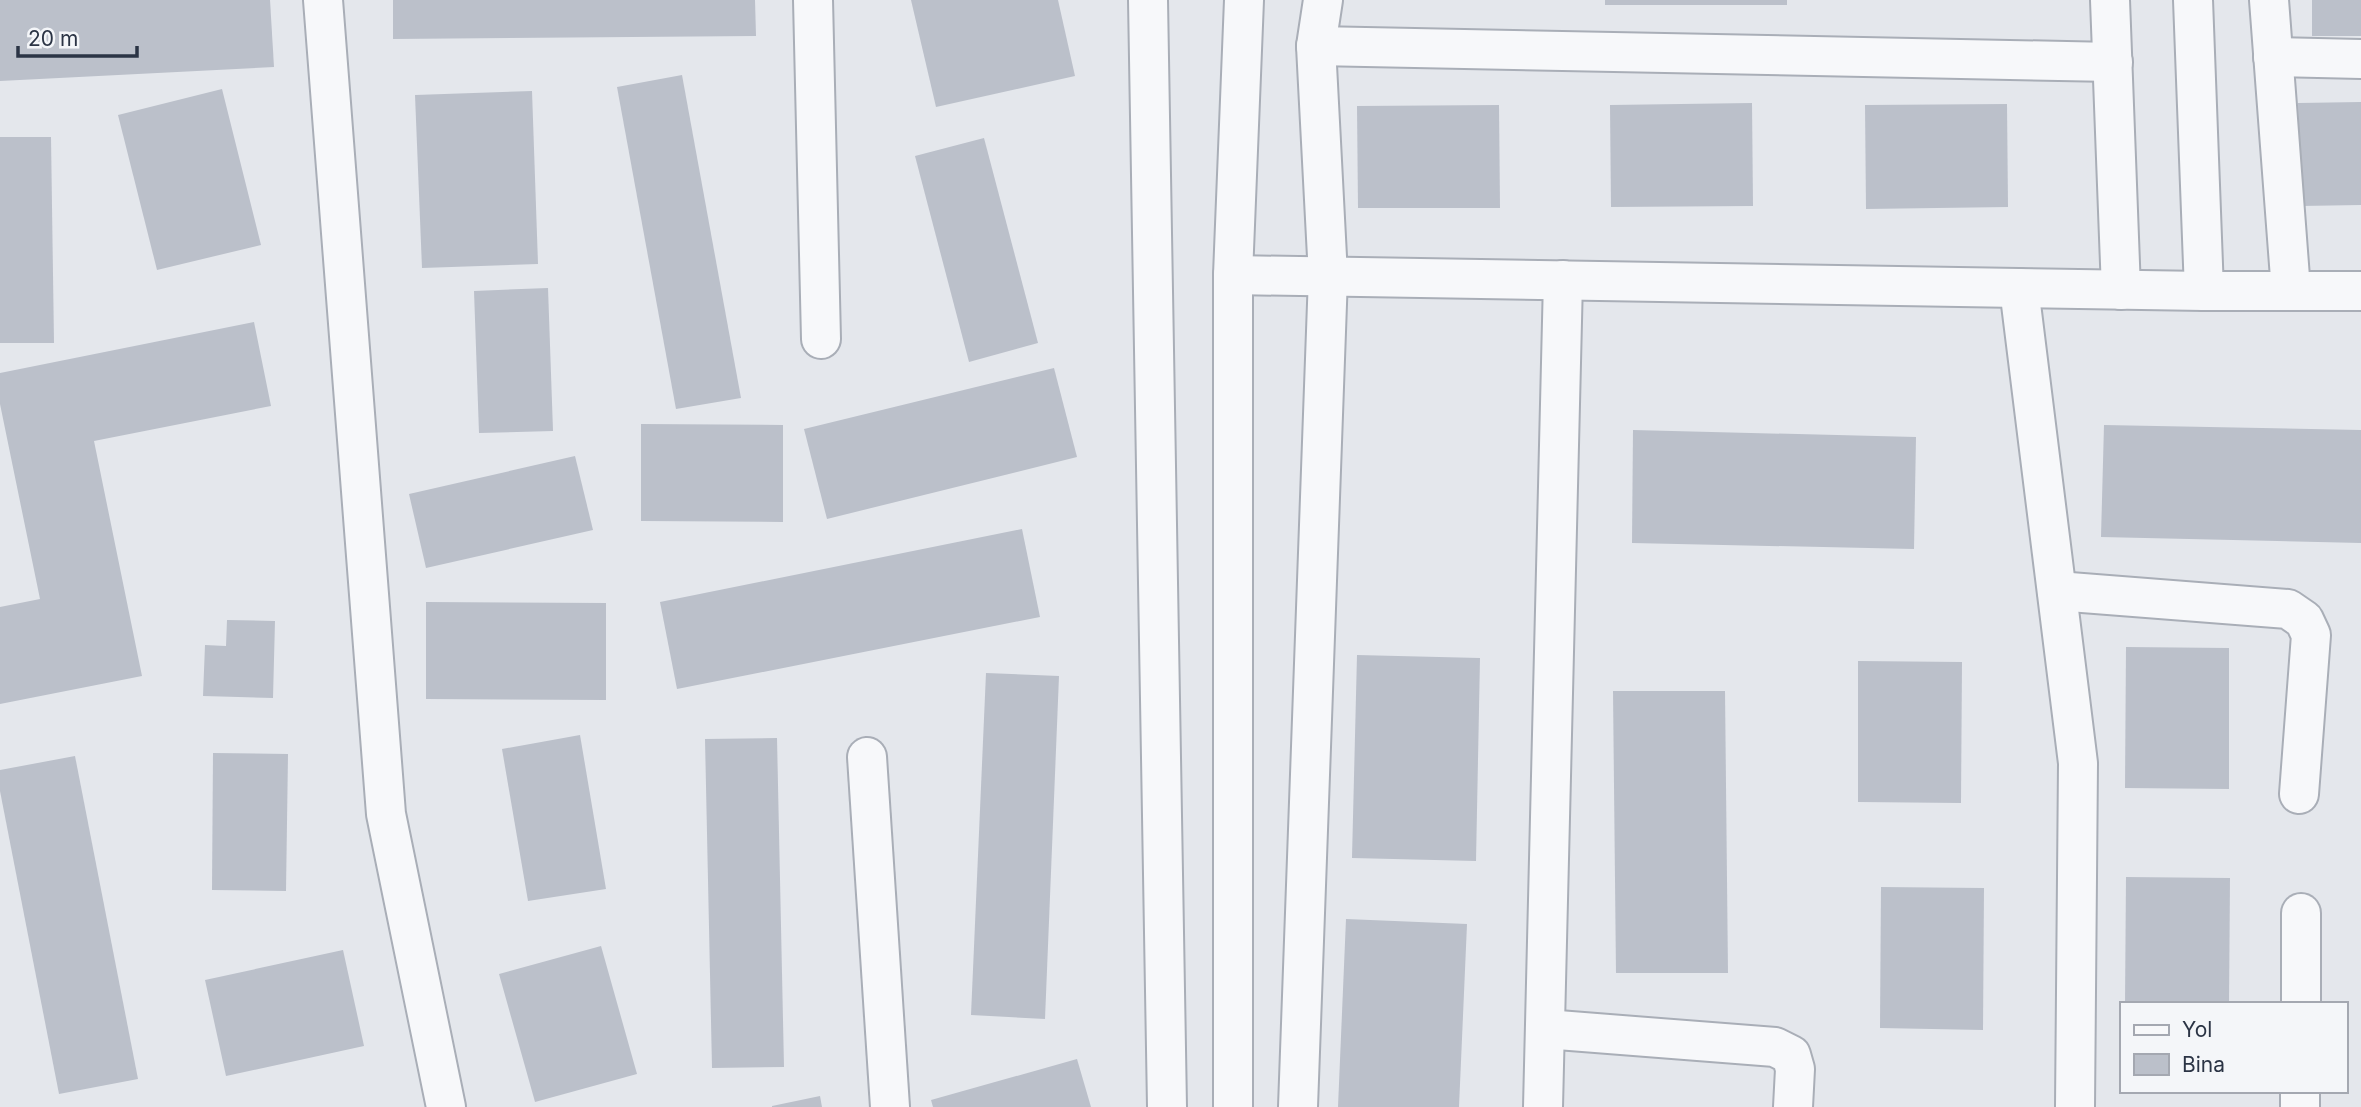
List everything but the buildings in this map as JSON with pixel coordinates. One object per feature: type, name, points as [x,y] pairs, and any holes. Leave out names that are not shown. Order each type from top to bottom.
[{"type":"street","points":[[323,0],[386,814],[446,1107]]},
{"type":"street","points":[[813,0],[821,340]]},
{"type":"street","points":[[1148,0],[1167,1107]]},
{"type":"street","points":[[1233,1107],[1233,275],[1244,0]]},
{"type":"street","points":[[1298,1107],[1328,276],[1316,46],[1323,0]]},
{"type":"street","points":[[2110,0],[2121,290]]},
{"type":"street","points":[[2193,0],[2204,291]]},
{"type":"street","points":[[2269,0],[2291,291]]},
{"type":"street","points":[[1316,46],[2113,61]]},
{"type":"street","points":[[2273,57],[2361,59]]},
{"type":"street","points":[[1233,275],[2121,290],[2361,291]]},
{"type":"street","points":[[1543,1107],[1563,280]]},
{"type":"street","points":[[2019,288],[2078,763],[2075,1107]]},
{"type":"street","points":[[2057,591],[2288,609],[2304,620],[2311,635],[2299,794]]},
{"type":"street","points":[[867,758],[890,1107]]},
{"type":"street","points":[[2301,913],[2301,1002]]},
{"type":"street","points":[[1545,1029],[1775,1047],[1791,1055],[1795,1069],[1793,1107]]}]
